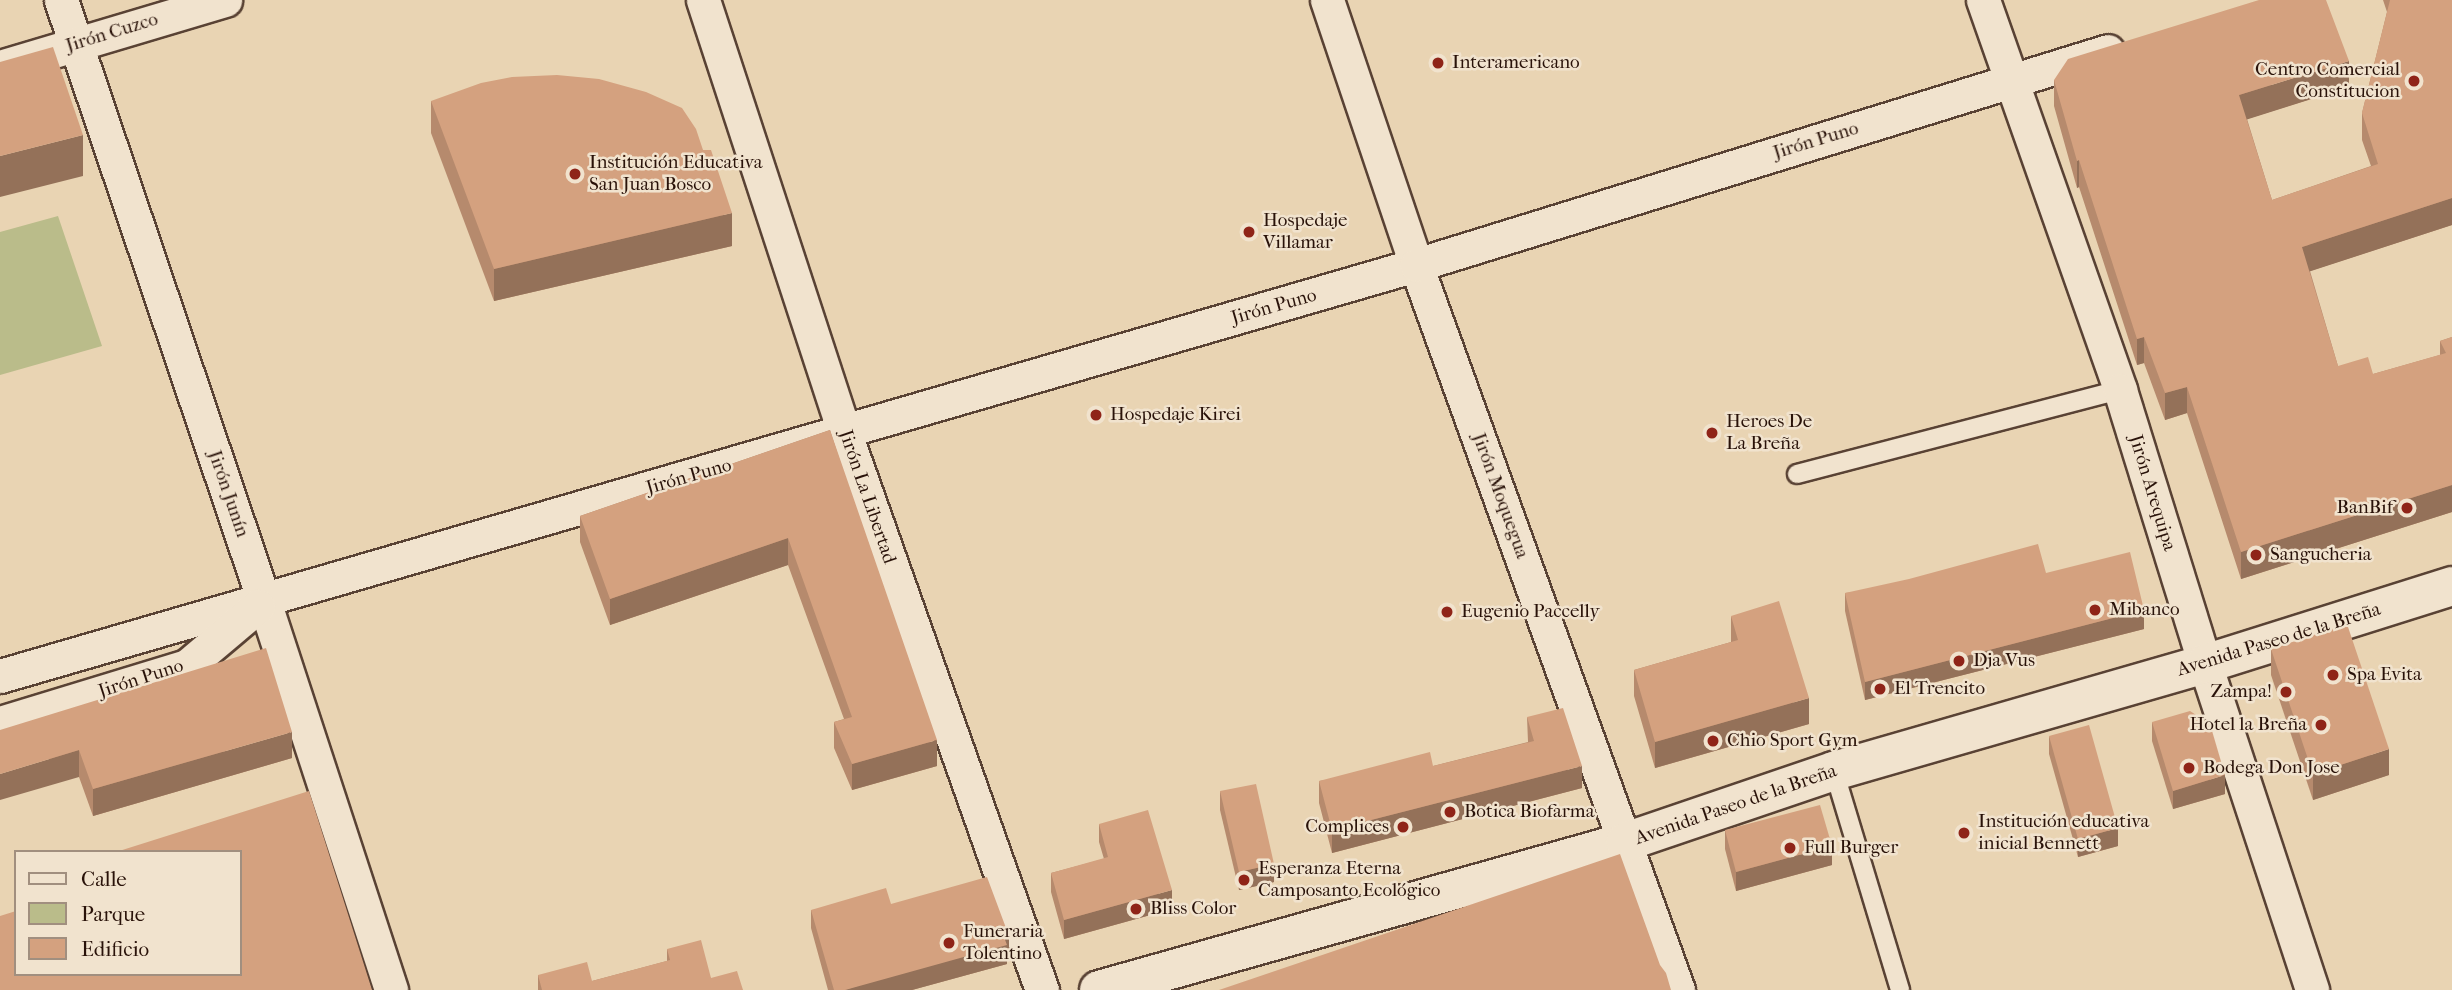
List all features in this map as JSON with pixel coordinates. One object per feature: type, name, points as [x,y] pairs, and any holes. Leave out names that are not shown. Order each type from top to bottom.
[{"type":"street","name":"Jirón Junín","points":[[61,0],[264,601],[391,990]]},
{"type":"street","name":"Jirón Cuzco","points":[[0,66],[225,0]]},
{"type":"street","name":"Jirón La Libertad","points":[[703,0],[844,431],[1042,990]]},
{"type":"street","name":"Jirón Moquegua","points":[[1327,0],[1416,265],[1678,990]]},
{"type":"street","name":"Jirón Arequipa","points":[[1983,0],[2120,390],[2205,664],[2312,990]]},
{"type":"street","name":"Jirón Puno","points":[[0,676],[1416,265],[2139,42]]},
{"type":"street","name":"Avenida Paseo de la Breña","points":[[1098,990],[1625,842],[1834,771],[2205,664],[2452,586]]},
{"type":"street","name":"Jirón Puno","points":[[0,723],[187,666],[264,601]]},
{"type":"lane","points":[[1797,474],[2120,390]]},
{"type":"lane","points":[[1834,771],[1900,990]]},
{"type":"green space","points":[[58,216],[102,346],[0,375],[0,232]]},
{"type":"building","points":[[2259,0],[2326,0],[2349,61],[2239,95],[2272,200],[2378,164],[2362,113],[2390,0],[2452,0],[2452,198],[2302,247],[2338,366],[2368,357],[2373,374],[2446,353],[2440,341],[2452,337],[2452,485],[2241,552],[2187,387],[2165,393],[2144,337],[2137,339],[2079,160],[2077,161],[2054,80],[2068,59]]},
{"type":"building","points":[[53,47],[83,135],[0,156],[0,62]]},
{"type":"building","name":"Institución Educativa San Juan Bosco","points":[[557,75],[599,79],[646,92],[682,108],[696,129],[703,150],[711,150],[732,213],[494,269],[431,101],[481,83],[512,77]]},
{"type":"building","points":[[830,430],[937,740],[852,764],[834,722],[852,717],[788,538],[610,599],[580,516]]},
{"type":"building","points":[[2038,544],[2046,573],[2130,552],[2144,610],[1865,682],[1845,593],[1909,579]]},
{"type":"building","points":[[1779,601],[1809,698],[1655,742],[1634,670],[1738,640],[1731,616]]},
{"type":"building","points":[[2347,624],[2389,749],[2313,774],[2271,649]]},
{"type":"building","points":[[266,648],[292,732],[93,789],[79,750],[0,774],[0,730]]},
{"type":"building","points":[[1563,708],[1582,766],[1332,830],[1319,781],[1430,752],[1433,766],[1534,741],[1527,717]]},
{"type":"building","name":"Bodega Don Jose","points":[[2190,711],[2210,724],[2225,775],[2173,791],[2152,722]]},
{"type":"building","points":[[2089,725],[2118,828],[2078,839],[2049,736]]},
{"type":"building","points":[[1256,784],[1274,864],[1239,872],[1220,791]]},
{"type":"building","points":[[309,791],[372,990],[0,990],[0,916],[14,912],[14,976],[242,976],[242,850],[122,850]]},
{"type":"building","points":[[1820,805],[1832,846],[1736,872],[1725,830]]},
{"type":"building","points":[[1148,810],[1172,890],[1064,920],[1051,873],[1108,857],[1099,824]]},
{"type":"building","points":[[1620,854],[1671,990],[1219,990]]},
{"type":"building","points":[[987,877],[1009,936],[1004,937],[1007,945],[845,990],[834,990],[811,910],[886,888],[891,904]]},
{"type":"building","points":[[701,940],[711,978],[737,971],[743,990],[542,990],[538,975],[587,962],[592,981],[670,960],[667,949]]},
{"type":"place","name":"Interamericano","points":[[1438,63]]},
{"type":"place","name":"Centro Comercial Constitucion","points":[[2414,81]]},
{"type":"place","name":"Institución Educativa San Juan Bosco","points":[[575,174]]},
{"type":"place","name":"Hospedaje Villamar","points":[[1249,232]]},
{"type":"place","name":"Hospedaje Kirei","points":[[1096,415]]},
{"type":"place","name":"Heroes De La Breña","points":[[1712,433]]},
{"type":"place","name":"BanBif","points":[[2407,508]]},
{"type":"place","name":"Sangucheria","points":[[2256,555]]},
{"type":"place","name":"Mibanco","points":[[2095,610]]},
{"type":"place","name":"Eugenio Paccelly","points":[[1447,612]]},
{"type":"place","name":"Dja Vus","points":[[1959,661]]},
{"type":"place","name":"Spa Evita","points":[[2333,675]]},
{"type":"place","name":"El Trencito","points":[[1880,689]]},
{"type":"place","name":"Zampa!","points":[[2286,692]]},
{"type":"place","name":"Hotel la Breña","points":[[2321,725]]},
{"type":"place","name":"Chio Sport Gym","points":[[1713,741]]},
{"type":"place","name":"Bodega Don Jose","points":[[2189,768]]},
{"type":"place","name":"Botica Biofarma","points":[[1450,812]]},
{"type":"place","name":"Complices","points":[[1403,827]]},
{"type":"place","name":"Institución educativa inicial Bennett","points":[[1964,833]]},
{"type":"place","name":"Full Burger","points":[[1790,848]]},
{"type":"place","name":"Esperanza Eterna Camposanto Ecológico","points":[[1244,880]]},
{"type":"place","name":"Bliss Color","points":[[1136,909]]},
{"type":"place","name":"Funeraria Tolentino","points":[[949,943]]}]
